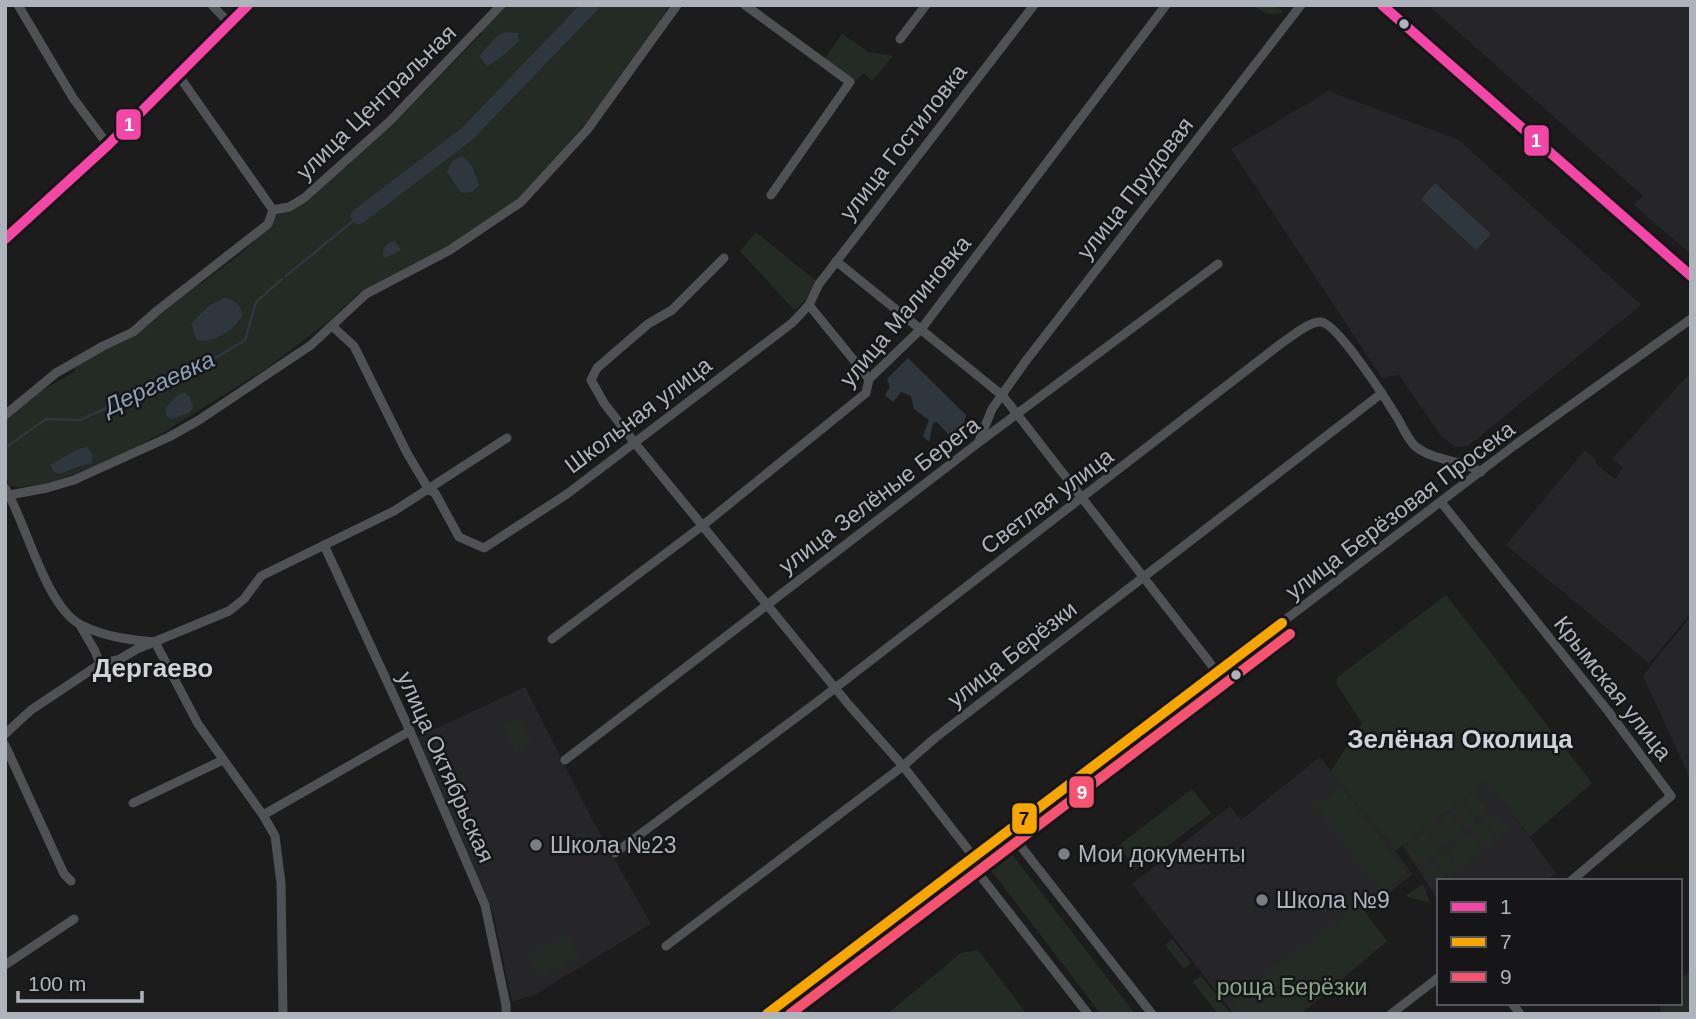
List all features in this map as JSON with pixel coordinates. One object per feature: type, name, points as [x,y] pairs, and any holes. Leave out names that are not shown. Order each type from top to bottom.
[{"type":"main road","points":[[5,239],[108,145],[248,5]]},
{"type":"main road","points":[[1382,5],[1691,276]]},
{"type":"street","points":[[18,5],[73,98],[108,145]]},
{"type":"street","points":[[212,5],[229,23]]},
{"type":"street","name":"улица Центральная","points":[[5,415],[56,373],[134,332],[268,224],[273,210],[289,207],[304,198],[390,121],[501,5]]},
{"type":"street","points":[[100,664],[80,625],[65,611],[51,591],[7,492],[47,488],[74,480],[169,437],[311,345],[366,294],[450,250],[521,202],[587,130],[677,5]]},
{"type":"street","points":[[745,5],[850,82],[771,195]]},
{"type":"street","points":[[900,39],[926,5]]},
{"type":"street","name":"улица Гостиловка","points":[[809,305],[819,284],[836,261],[1034,5]]},
{"type":"street","name":"улица Малиновка","points":[[552,639],[702,526],[866,393],[869,379],[922,328],[1166,5]]},
{"type":"street","name":"улица Прудовая","points":[[978,443],[992,410],[1025,362],[1300,5]]},
{"type":"street","points":[[179,76],[273,210]]},
{"type":"street","points":[[724,258],[672,310],[648,324],[594,372],[592,380],[595,388],[634,442],[702,526],[903,766],[1088,1014]]},
{"type":"street","points":[[836,261],[1003,396],[1217,672]]},
{"type":"street","name":"улица Зелёные Берега","points":[[565,760],[978,443],[1218,264]]},
{"type":"street","points":[[809,305],[869,379]]},
{"type":"street","name":"Школьная улица","points":[[429,490],[435,493],[459,537],[484,548],[567,494],[792,323],[809,305]]},
{"type":"street","name":"улица Берёзовая Просека","points":[[767,1014],[1441,502],[1691,319]]},
{"type":"street","name":"Светлая улица","points":[[615,853],[1082,500],[1283,342],[1312,324],[1321,322],[1331,326],[1382,393],[1415,446],[1446,461],[1476,468],[1481,472]]},
{"type":"street","points":[[332,326],[354,346],[387,416],[429,490]]},
{"type":"street","name":"улица Берёзки","points":[[666,946],[903,766],[935,738],[1382,393]]},
{"type":"street","points":[[5,734],[31,710],[100,664],[120,659],[137,649],[229,611],[244,599],[261,576],[394,511],[507,438]]},
{"type":"street","name":"Крымская улица","points":[[1441,502],[1608,711],[1671,796],[1573,879]]},
{"type":"street","points":[[5,511],[14,505]]},
{"type":"street","name":"улица Октябрьская","points":[[324,545],[410,732],[485,905],[506,1014]]},
{"type":"street","points":[[80,625],[125,640],[155,642]]},
{"type":"street","points":[[155,642],[198,724],[275,836],[281,883],[284,1014]]},
{"type":"street","points":[[263,815],[410,732]]},
{"type":"street","points":[[5,745],[64,874],[71,881]]},
{"type":"street","points":[[133,803],[223,760]]},
{"type":"street","points":[[1008,830],[1152,1014]]},
{"type":"street","points":[[5,965],[74,919]]},
{"type":"street","points":[[1391,1014],[1437,979]]},
{"type":"street","points":[[789,996],[803,1014]]},
{"type":"shaded area","points":[[1428,5],[1691,5],[1691,254],[1634,205],[1643,196]]},
{"type":"shaded area","points":[[505,32],[518,33],[518,42],[487,66],[479,56],[497,36]]},
{"type":"shaded area","points":[[1328,91],[1459,140],[1641,305],[1468,446],[1455,447],[1441,436],[1399,375],[1382,378],[1231,149]]},
{"type":"shaded area","points":[[462,156],[472,166],[479,185],[472,192],[461,193],[447,172],[452,161]]},
{"type":"shaded area","points":[[1435,183],[1491,234],[1476,250],[1421,199]]},
{"type":"shaded area","points":[[395,241],[401,250],[385,258],[382,255],[385,248]]},
{"type":"shaded area","points":[[225,298],[234,301],[243,314],[236,325],[216,338],[202,341],[196,339],[191,323],[209,306]]},
{"type":"shaded area","points":[[908,358],[966,415],[963,427],[948,434],[937,422],[933,423],[929,442],[923,436],[929,420],[914,409],[911,396],[901,392],[893,402],[885,395],[890,387],[887,379]]},
{"type":"shaded area","points":[[1691,372],[1691,613],[1649,663],[1506,545],[1585,450],[1596,460],[1597,465],[1615,479],[1623,468],[1612,459]]},
{"type":"shaded area","points":[[184,392],[190,397],[193,407],[189,413],[171,419],[165,409],[175,397]]},
{"type":"shaded area","points":[[87,447],[93,455],[92,462],[60,474],[54,472],[50,465],[80,448]]},
{"type":"shaded area","points":[[1691,616],[1691,780],[1643,676]]},
{"type":"shaded area","name":"Школа №23","points":[[525,687],[593,821],[651,924],[536,994],[512,1002],[493,912],[418,737]]},
{"type":"shaded area","name":"Школа №9","points":[[1320,757],[1413,874],[1234,1014],[1132,884],[1230,806],[1241,820]]},
{"type":"shaded area","points":[[1486,779],[1556,873],[1548,879],[1437,879],[1437,898],[1402,845]]},
{"type":"green space","points":[[504,5],[669,5],[645,47],[612,92],[517,202],[477,231],[358,294],[330,320],[267,368],[164,432],[111,460],[48,484],[10,486],[5,478],[5,417],[36,393],[75,372],[75,367],[130,338],[178,296],[202,283],[243,252],[280,212],[351,163],[350,159],[391,127]],"holes":[[[219,300],[243,313],[240,320],[224,332],[196,339],[191,323]],[[86,447],[81,467],[60,474],[50,466]]]},
{"type":"green space","points":[[1253,5],[1276,5],[1283,12],[1267,13]]},
{"type":"green space","points":[[842,34],[869,52],[893,56],[872,81],[864,73],[854,82],[824,60]]},
{"type":"green space","points":[[756,232],[816,281],[806,299],[795,311],[740,251]]},
{"type":"green space","points":[[1446,595],[1592,783],[1530,837],[1486,780],[1395,851],[1331,771],[1362,723],[1336,683],[1338,677]]},
{"type":"green space","points":[[518,718],[531,744],[516,752],[503,725]]},
{"type":"green space","points":[[1340,787],[1407,873],[1383,892],[1316,806]]},
{"type":"green space","points":[[1192,789],[1211,813],[1136,870],[1118,846]]},
{"type":"green space","points":[[1474,794],[1488,810],[1478,818],[1464,802]]},
{"type":"green space","points":[[1463,803],[1476,820],[1466,828],[1453,811]]},
{"type":"green space","points":[[1450,813],[1464,830],[1454,838],[1440,821]]},
{"type":"green space","points":[[1494,813],[1508,830],[1498,838],[1484,821]]},
{"type":"green space","points":[[1483,822],[1497,839],[1487,847],[1473,830]]},
{"type":"green space","points":[[1439,823],[1452,839],[1443,847],[1429,831]]},
{"type":"green space","points":[[1427,832],[1441,849],[1431,857],[1417,840]]},
{"type":"green space","points":[[1469,834],[1483,851],[1473,859],[1459,842]]},
{"type":"green space","points":[[1416,841],[1430,858],[1420,866],[1406,849]]},
{"type":"green space","points":[[1458,843],[1471,860],[1461,868],[1448,851]]},
{"type":"green space","points":[[1008,849],[1135,1014],[1101,1014],[987,865]]},
{"type":"green space","points":[[1445,853],[1459,869],[1449,877],[1436,861]]},
{"type":"green space","points":[[1433,863],[1447,879],[1437,879],[1437,887],[1424,871]]},
{"type":"green space","points":[[1423,884],[1430,903],[1405,896]]},
{"type":"green space","name":"роща Берёзки","points":[[1360,906],[1387,941],[1301,1014],[1240,1014],[1231,999]]},
{"type":"green space","points":[[567,935],[579,956],[539,978],[527,957]]},
{"type":"green space","points":[[1172,939],[1191,963],[1184,969],[1165,945]]},
{"type":"green space","points":[[978,950],[1027,1014],[887,1014],[961,953]]},
{"type":"green space","points":[[1691,970],[1691,1014],[1661,1014],[1659,1005],[1682,1005],[1682,977]]},
{"type":"green space","points":[[1201,976],[1231,1014],[1218,1014],[1193,982]]},
{"type":"waterway","points":[[359,216],[467,134],[591,5]]},
{"type":"waterway","name":"Дергаевка","points":[[286,276],[359,216]]},
{"type":"waterway","name":"Дергаевка","points":[[5,448],[46,419],[80,420],[209,362],[245,340],[256,302],[282,279]]},
{"type":"transit line","name":"1","points":[[5,239],[108,145],[248,5]]},
{"type":"transit line","name":"1","points":[[1382,5],[1691,276]]},
{"type":"transit line","name":"7","points":[[767,1014],[1282,623]]},
{"type":"transit line","name":"9","points":[[790,1014],[1290,634]]},
{"type":"place","name":"Школа №23","points":[[536,845]]},
{"type":"place","name":"Мои документы","points":[[1064,854]]},
{"type":"place","name":"Школа №9","points":[[1262,900]]},
{"type":"district","name":"Дергаево","points":[[153,668]]},
{"type":"district","name":"Зелёная Околица","points":[[1460,739]]}]
